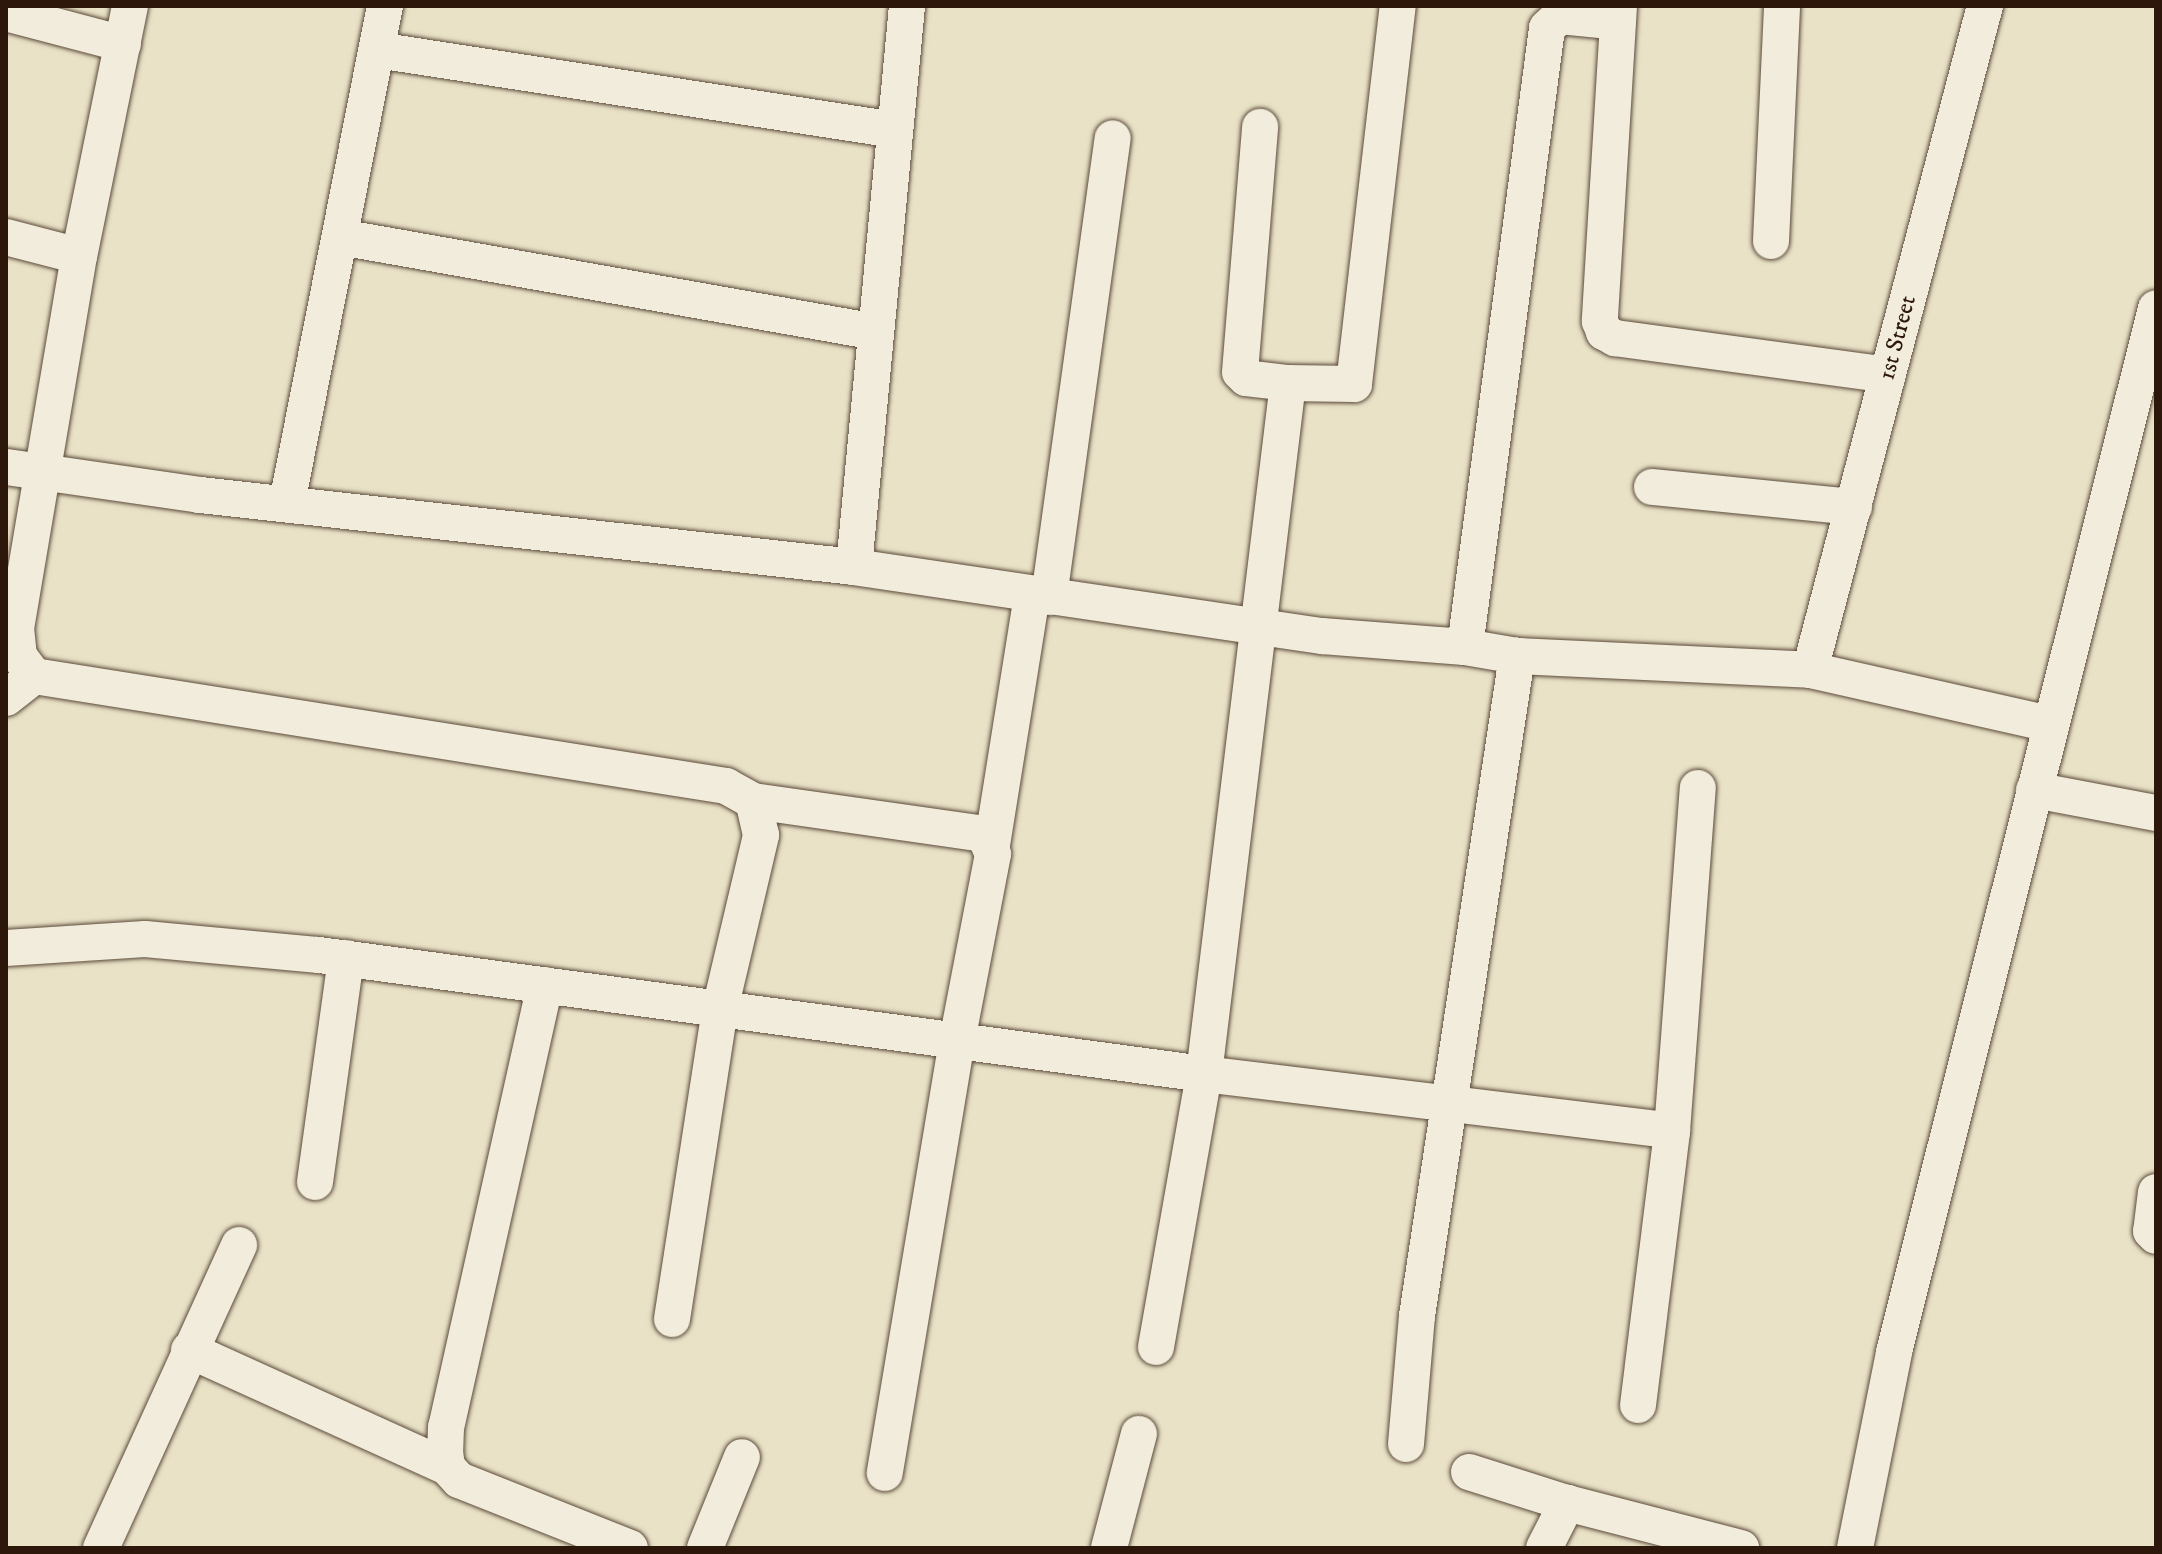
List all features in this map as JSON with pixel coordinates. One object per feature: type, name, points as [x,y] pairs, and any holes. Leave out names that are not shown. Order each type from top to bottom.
[{"type":"street","points":[[130,6],[79,256],[45,475],[16,628],[19,656],[34,676],[726,786],[753,801],[977,831],[992,845]]},
{"type":"street","points":[[287,503],[385,6]]},
{"type":"street","points":[[854,567],[907,6]]},
{"type":"street","points":[[1260,127],[1240,372],[1246,378],[1288,383],[1354,384],[1398,6]]},
{"type":"street","points":[[1771,241],[1782,6]]},
{"type":"street","name":"1st Street","points":[[1810,670],[1985,6]]},
{"type":"street","points":[[6,13],[123,44]]},
{"type":"street","points":[[1465,647],[1547,28],[1560,16],[1618,14],[1600,321],[1604,332],[1615,338],[1888,375]]},
{"type":"street","points":[[377,50],[895,130]]},
{"type":"street","points":[[885,1473],[957,1041],[1040,595],[1113,138]]},
{"type":"street","points":[[6,237],[79,256]]},
{"type":"street","points":[[340,237],[876,332]]},
{"type":"street","points":[[1855,1548],[1894,1352],[2156,308]]},
{"type":"street","points":[[1156,1347],[1204,1074],[1255,626],[1288,383]]},
{"type":"street","points":[[6,467],[45,475],[854,567],[1255,626],[1465,647],[1517,656],[1810,670],[2050,724]]},
{"type":"street","points":[[1652,487],[1854,507]]},
{"type":"street","points":[[1406,1444],[1417,1316],[1517,656]]},
{"type":"street","points":[[6,698],[34,676]]},
{"type":"street","points":[[1638,1405],[1672,1131],[1698,788]]},
{"type":"street","points":[[2034,790],[2156,813]]},
{"type":"street","points":[[672,1319],[720,1009],[761,835],[753,801]]},
{"type":"street","points":[[6,948],[145,939],[346,958],[1204,1074],[1672,1131]]},
{"type":"street","points":[[315,1182],[346,958]]},
{"type":"street","points":[[447,1467],[446,1427],[545,985]]},
{"type":"street","points":[[2156,1192],[2151,1231],[2156,1236]]},
{"type":"street","points":[[101,1548],[239,1245]]},
{"type":"street","points":[[189,1350],[447,1467],[459,1480],[630,1548]]},
{"type":"street","points":[[1109,1548],[1139,1434]]},
{"type":"street","points":[[705,1548],[742,1457]]},
{"type":"street","points":[[1469,1472],[1688,1542],[1741,1548]]},
{"type":"street","points":[[1544,1548],[1567,1503]]}]
